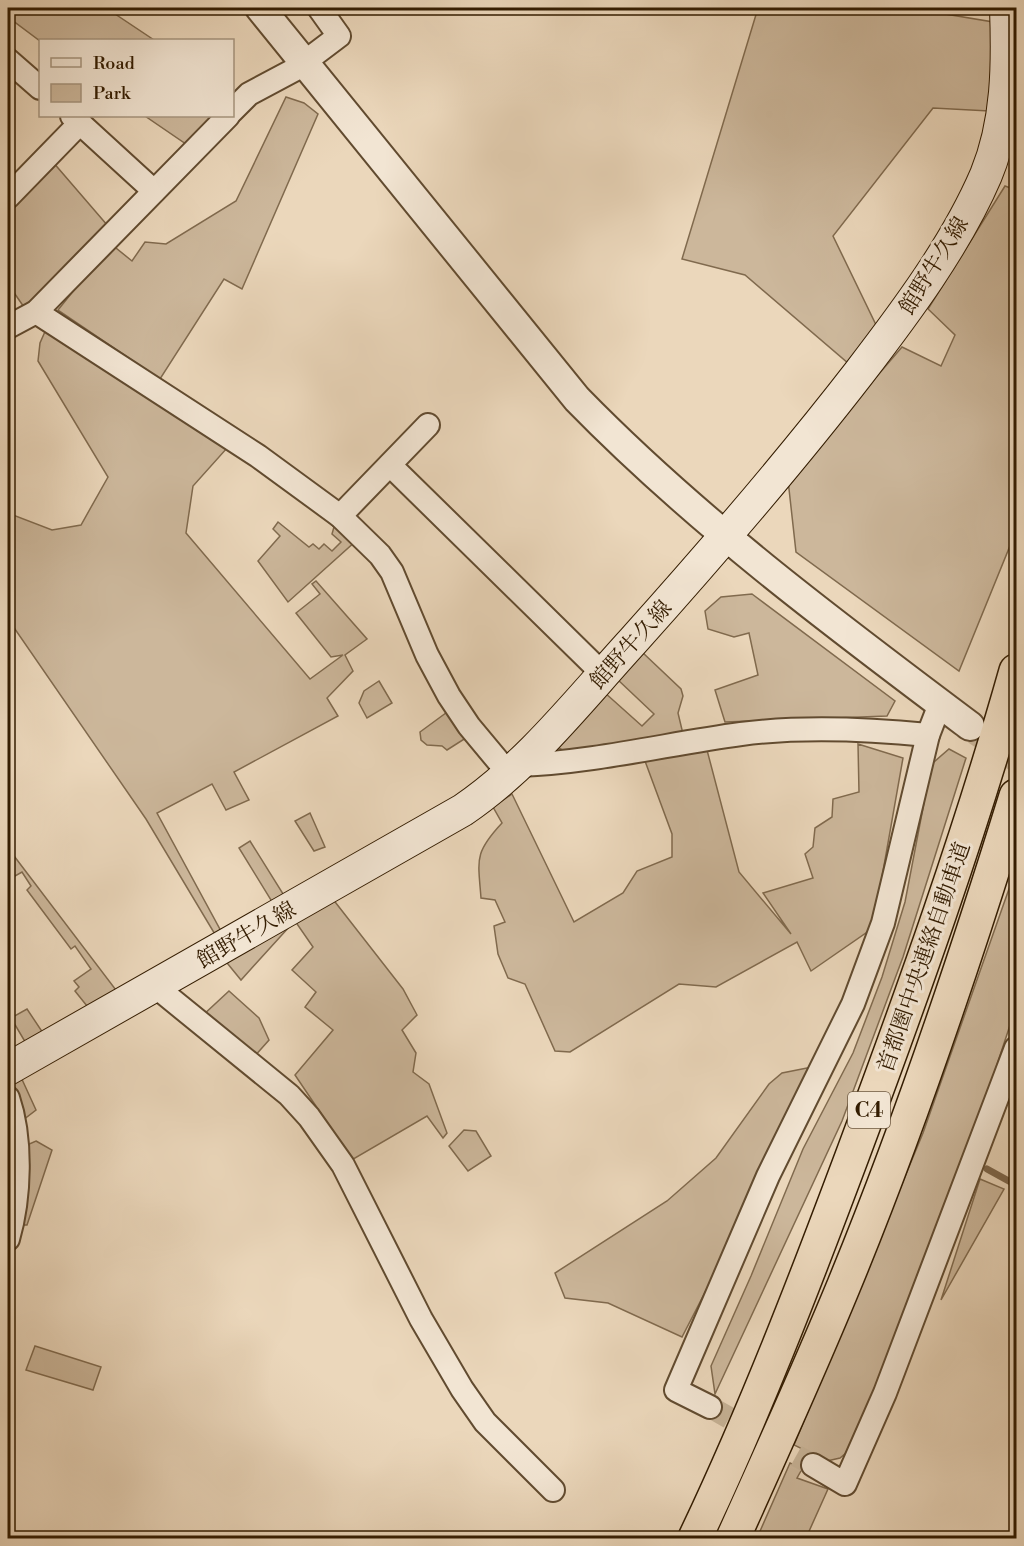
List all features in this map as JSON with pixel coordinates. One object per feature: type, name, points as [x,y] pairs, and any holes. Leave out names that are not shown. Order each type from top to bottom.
[{"type":"highway","name":"首都圏中央連絡自動車道","points":[[695,1539],[731,1462],[810,1267],[865,1121],[939,918],[1017,671]]},
{"type":"highway","name":"首都圏中央連絡自動車道","points":[[733,1539],[844,1284],[900,1142],[1017,796]]},
{"type":"main road","name":"館野牛久線","points":[[8,1069],[463,810],[515,769],[726,538],[814,431],[903,316],[966,214],[985,176],[998,139],[1007,66],[1006,8]]},
{"type":"street","points":[[260,8],[577,399],[648,468],[726,538],[970,726]]},
{"type":"street","points":[[234,109],[249,94],[305,61],[339,36],[320,8]]},
{"type":"street","points":[[8,60],[39,87]]},
{"type":"street","points":[[8,327],[36,312],[227,117]]},
{"type":"street","points":[[8,197],[76,119],[154,191]]},
{"type":"street","points":[[36,312],[258,456],[340,516],[380,555],[392,572],[427,655],[449,696],[469,726],[515,769],[744,734],[861,729],[928,735]]},
{"type":"street","points":[[340,516],[428,426]]},
{"type":"street","points":[[390,465],[603,674]]},
{"type":"street","points":[[710,1407],[676,1390],[768,1176],[853,1004],[884,923],[928,735],[940,704]]},
{"type":"street","points":[[155,986],[289,1095],[309,1117],[343,1165],[421,1319],[462,1389],[485,1422],[553,1490]]},
{"type":"street","points":[[813,1465],[845,1484],[885,1393],[1017,1048]]},
{"type":"street","points":[[8,1098],[17,1159],[17,1185],[15,1212],[8,1239]]},
{"type":"green space","points":[[8,8],[106,8],[152,39],[39,40],[8,17]]},
{"type":"green space","points":[[758,8],[909,8],[993,22],[989,111],[933,108],[833,236],[878,329],[855,369],[745,275],[682,259]]},
{"type":"green space","points":[[286,97],[304,103],[318,114],[242,289],[224,279],[160,379],[58,310],[111,244],[132,261],[145,242],[166,244],[236,201]]},
{"type":"green space","points":[[146,117],[213,117],[186,144]]},
{"type":"green space","points":[[52,161],[108,226],[26,310],[8,284],[8,208]]},
{"type":"green space","points":[[1005,186],[1016,190],[1016,531],[959,671],[796,552],[788,480],[902,347],[941,366],[955,335],[928,309]]},
{"type":"green space","points":[[47,327],[228,447],[193,486],[186,533],[310,679],[343,655],[331,657],[296,613],[320,594],[312,584],[316,581],[367,639],[345,655],[353,671],[327,698],[338,716],[234,772],[249,800],[226,810],[212,784],[157,813],[222,933],[216,936],[146,819],[8,619],[8,513],[52,530],[81,525],[108,477],[38,361],[40,343]]},
{"type":"green space","points":[[299,496],[357,540],[288,602],[258,561],[280,536],[273,529],[278,522],[309,547],[313,544],[319,549],[324,544],[332,551],[341,542],[332,534],[334,527]]},
{"type":"green space","points":[[752,594],[895,701],[887,716],[725,722],[715,690],[758,675],[749,633],[734,637],[708,629],[705,611],[721,597]]},
{"type":"green space","points":[[642,652],[681,689],[683,696],[678,713],[683,734],[573,757],[558,747],[604,692],[642,726],[654,714],[617,679]]},
{"type":"green space","points":[[379,681],[392,703],[367,718],[359,703],[364,691]]},
{"type":"green space","points":[[450,710],[469,736],[447,750],[442,746],[427,745],[421,740],[420,732]]},
{"type":"green space","points":[[858,744],[903,758],[873,928],[811,971],[797,942],[716,987],[679,984],[570,1052],[555,1051],[525,984],[508,978],[498,954],[494,926],[505,922],[495,900],[481,898],[480,857],[486,842],[502,823],[493,807],[512,794],[574,922],[623,893],[637,871],[672,857],[672,834],[645,761],[707,750],[739,872],[791,934],[763,893],[813,878],[805,854],[813,847],[815,828],[832,817],[833,799],[859,792]]},
{"type":"green space","points":[[949,749],[966,758],[903,957],[842,1121],[715,1394],[711,1366],[803,1149],[853,1053],[882,977],[905,902],[924,803],[927,768]]},
{"type":"green space","points":[[310,813],[325,847],[314,851],[295,821]]},
{"type":"green space","points":[[250,841],[285,897],[274,905],[239,848]]},
{"type":"green space","points":[[8,848],[119,994],[91,1011],[75,991],[79,987],[74,981],[91,969],[75,946],[71,949],[27,890],[31,886],[22,872],[8,880]]},
{"type":"green space","points":[[1016,869],[1016,1007],[986,1098],[852,1448],[840,1458],[827,1461],[794,1445],[923,1133]]},
{"type":"green space","points":[[332,898],[403,989],[417,1015],[402,1030],[416,1053],[413,1072],[429,1084],[447,1133],[443,1138],[427,1116],[350,1161],[343,1146],[295,1075],[333,1030],[305,1007],[316,992],[292,970],[313,947],[295,921]]},
{"type":"green space","points":[[290,926],[241,980],[223,958]]},
{"type":"green space","points":[[229,991],[259,1018],[269,1040],[253,1058],[201,1017]]},
{"type":"green space","points":[[27,1009],[45,1036],[27,1045],[11,1018]]},
{"type":"green space","points":[[812,1067],[746,1213],[682,1337],[608,1303],[565,1298],[555,1273],[667,1201],[716,1158],[769,1084],[782,1073]]},
{"type":"green space","points":[[20,1075],[36,1110],[23,1120],[11,1079]]},
{"type":"green space","points":[[464,1130],[476,1131],[491,1156],[468,1171],[449,1146]]},
{"type":"green space","points":[[36,1141],[52,1150],[27,1225],[20,1225],[27,1145]]},
{"type":"green space","points":[[980,1179],[1004,1189],[941,1300]]},
{"type":"green space","points":[[35,1346],[101,1367],[93,1390],[26,1370]]},
{"type":"green space","points":[[790,1463],[802,1469],[797,1478],[828,1489],[806,1538],[757,1538]]},
{"type":"waterway","points":[[987,1169],[1016,1185]]},
{"type":"tunnel","points":[[976,731],[1016,758]]},
{"type":"tunnel","points":[[710,1407],[813,1465]]}]
